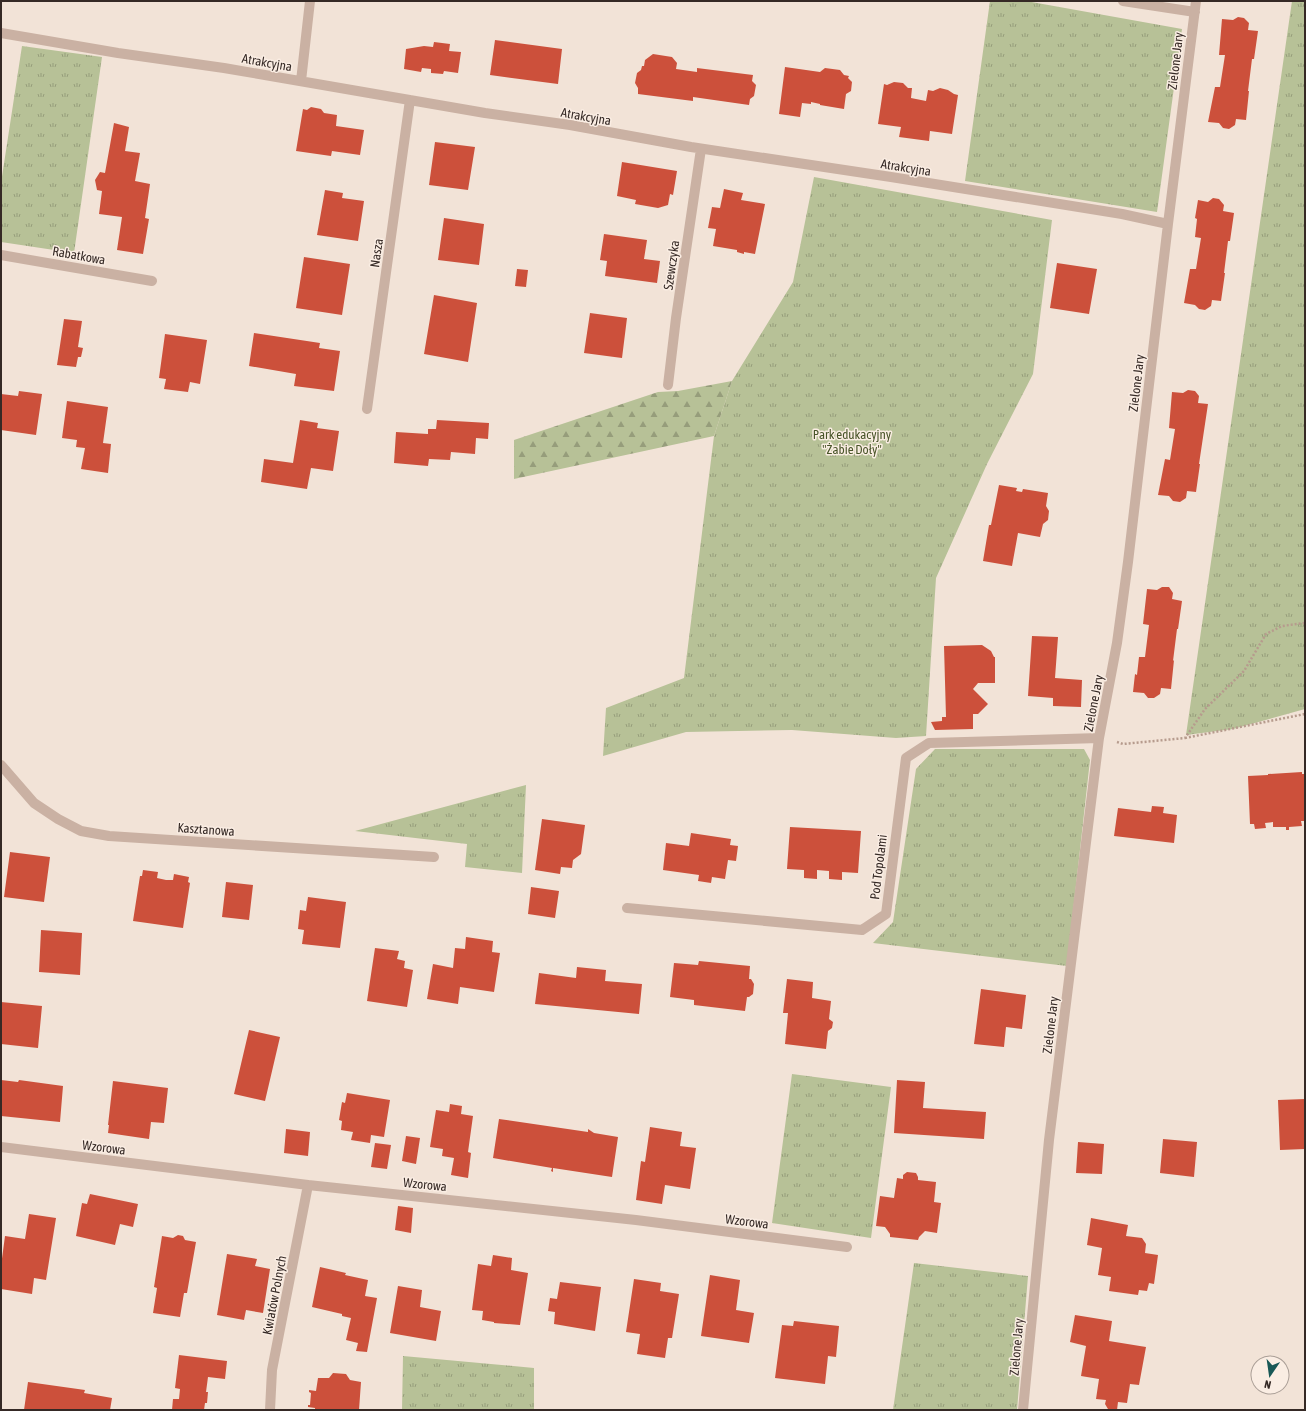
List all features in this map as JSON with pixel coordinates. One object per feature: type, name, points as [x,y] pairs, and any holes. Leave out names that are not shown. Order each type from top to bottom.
[{"type":"street","points":[[301,81],[310,1]]},
{"type":"street","points":[[1123,1],[1195,12]]},
{"type":"street","name":"Zielone Jary","points":[[1023,1410],[1049,1140],[1099,738],[1117,643],[1196,1]]},
{"type":"street","name":"Atrakcyjna","points":[[1,33],[112,52],[224,68],[552,124],[570,125],[701,149],[898,178],[1122,214],[1168,224]]},
{"type":"street","name":"Nasza","points":[[367,409],[410,100]]},
{"type":"street","name":"Szewczyka","points":[[668,385],[676,318],[701,149]]},
{"type":"street","name":"Rabatkowa","points":[[1,255],[152,281]]},
{"type":"street","name":"Pod Topolami","points":[[627,908],[862,930],[886,914],[906,758],[929,743],[1099,738]]},
{"type":"street","name":"Kasztanowa","points":[[1,765],[34,803],[58,819],[81,831],[109,836],[434,857]]},
{"type":"street","name":"Wzorowa","points":[[1,1147],[308,1185],[636,1220],[847,1247]]},
{"type":"street","name":"Kwiatów Polnych","points":[[270,1410],[272,1370],[308,1185]]},
{"type":"path","points":[[1184,738],[1205,709],[1244,671],[1266,634],[1282,626],[1305,623]]},
{"type":"path","points":[[1099,738],[1123,744],[1184,738],[1305,714]]},
{"type":"green space","points":[[990,1],[1026,1],[1182,29],[1157,212],[965,181]]},
{"type":"green space","points":[[1292,1],[1305,1],[1305,709],[1233,729],[1186,735]]},
{"type":"green space","points":[[22,46],[102,57],[74,253],[1,242],[1,183]]},
{"type":"green space","name":"Park edukacyjny \"Żabie Doły\"","points":[[814,177],[1052,220],[1033,374],[987,464],[936,578],[926,736],[896,738],[792,730],[686,732],[603,756],[606,708],[684,678],[714,436],[732,381],[793,282]]},
{"type":"green space","points":[[732,381],[714,436],[514,479],[514,440],[658,392],[678,391]]},
{"type":"green space","points":[[935,749],[1084,749],[1090,760],[1067,966],[873,943],[893,922],[916,769]]},
{"type":"green space","points":[[526,785],[522,873],[465,867],[467,844],[355,831]]},
{"type":"green space","points":[[792,1074],[891,1087],[871,1238],[772,1223]]},
{"type":"green space","points":[[914,1263],[1028,1276],[1017,1410],[893,1410]]},
{"type":"green space","points":[[403,1356],[534,1368],[534,1410],[402,1410]]},
{"type":"building","points":[[1238,17],[1244,18],[1249,23],[1248,30],[1258,31],[1254,59],[1252,59],[1246,120],[1236,119],[1235,125],[1229,129],[1223,128],[1219,123],[1208,122],[1215,87],[1220,87],[1225,55],[1219,55],[1222,19],[1233,20]]},
{"type":"building","points":[[495,40],[562,49],[558,84],[490,75]]},
{"type":"building","points":[[434,42],[450,44],[449,51],[461,52],[458,73],[444,71],[443,74],[431,73],[431,69],[422,68],[421,72],[404,69],[406,49],[424,46],[433,47]]},
{"type":"building","points":[[653,54],[672,57],[677,63],[676,69],[697,72],[697,68],[753,75],[752,81],[756,85],[754,96],[750,99],[749,105],[693,97],[693,101],[638,94],[638,88],[635,83],[637,73],[641,70],[642,66],[644,66],[645,60]]},
{"type":"building","points":[[785,67],[820,72],[825,68],[840,70],[844,75],[849,76],[848,78],[852,82],[851,91],[846,94],[844,109],[811,102],[811,104],[802,103],[800,117],[779,114]]},
{"type":"building","points":[[894,82],[903,83],[908,88],[912,88],[911,98],[926,101],[928,90],[933,91],[940,88],[958,95],[952,134],[930,131],[929,141],[899,137],[901,127],[878,124],[884,84],[887,85]]},
{"type":"building","points":[[311,107],[321,109],[324,113],[337,115],[336,126],[364,130],[360,155],[332,151],[331,156],[296,151],[303,109],[307,110]]},
{"type":"building","points":[[114,123],[129,127],[125,151],[140,153],[135,181],[150,184],[145,218],[149,219],[143,254],[117,250],[122,217],[99,214],[102,191],[97,190],[95,180],[100,172],[105,173]]},
{"type":"building","points":[[435,142],[475,147],[468,190],[429,185]]},
{"type":"building","points":[[622,162],[677,171],[673,195],[670,194],[668,205],[658,208],[635,204],[636,200],[617,196]]},
{"type":"building","points":[[724,189],[743,193],[741,200],[765,204],[755,254],[744,252],[744,254],[737,252],[737,250],[713,246],[716,229],[708,228],[712,207],[720,208]]},
{"type":"building","points":[[325,190],[343,193],[342,198],[364,201],[358,241],[317,235]]},
{"type":"building","points":[[1213,198],[1219,199],[1224,205],[1223,211],[1234,213],[1230,241],[1228,241],[1221,301],[1212,300],[1211,306],[1205,310],[1199,309],[1195,305],[1184,303],[1190,269],[1196,269],[1201,238],[1195,237],[1197,219],[1195,218],[1198,200],[1208,202]]},
{"type":"building","points":[[444,218],[484,224],[479,265],[438,260]]},
{"type":"building","points":[[604,234],[647,240],[644,259],[660,261],[657,283],[605,276],[607,261],[600,260]]},
{"type":"building","points":[[304,257],[350,264],[342,315],[296,308]]},
{"type":"building","points":[[1057,263],[1097,269],[1089,314],[1050,308]]},
{"type":"building","points":[[517,269],[528,270],[526,287],[515,286]]},
{"type":"building","points":[[434,295],[477,303],[468,362],[424,354]]},
{"type":"building","points":[[590,313],[627,318],[622,358],[584,353]]},
{"type":"building","points":[[64,319],[82,321],[78,347],[83,348],[81,357],[78,357],[76,367],[57,365]]},
{"type":"building","points":[[254,333],[320,343],[319,348],[340,351],[334,391],[294,386],[296,374],[249,366]]},
{"type":"building","points":[[165,334],[207,340],[200,384],[190,382],[188,392],[164,389],[166,379],[159,378]]},
{"type":"building","points":[[1188,390],[1195,391],[1199,396],[1198,403],[1208,404],[1196,492],[1187,491],[1186,498],[1180,502],[1173,501],[1169,496],[1158,495],[1165,459],[1170,460],[1175,429],[1169,428],[1172,392],[1183,393]]},
{"type":"building","points":[[19,391],[42,394],[36,435],[1,430],[1,394],[18,396]]},
{"type":"building","points":[[67,401],[108,407],[103,443],[111,444],[108,473],[81,469],[85,448],[76,447],[77,440],[62,438]]},
{"type":"building","points":[[300,420],[318,423],[317,428],[339,431],[333,471],[311,468],[307,489],[261,482],[264,459],[293,463]]},
{"type":"building","points":[[437,420],[489,423],[488,439],[476,438],[475,454],[451,452],[450,460],[429,459],[428,466],[394,463],[396,432],[428,434],[428,429],[436,429]]},
{"type":"building","points":[[999,485],[1017,488],[1016,491],[1022,492],[1023,489],[1048,493],[1046,506],[1049,511],[1048,520],[1043,524],[1040,537],[1018,533],[1012,566],[983,561],[989,525],[991,525]]},
{"type":"building","points":[[1162,587],[1169,587],[1173,593],[1172,599],[1182,601],[1173,661],[1174,660],[1171,689],[1161,688],[1160,694],[1154,698],[1148,698],[1144,693],[1133,692],[1135,674],[1137,675],[1139,657],[1145,657],[1149,625],[1143,624],[1147,589],[1157,590]]},
{"type":"building","points":[[1032,636],[1058,637],[1055,678],[1082,680],[1081,707],[1053,706],[1053,698],[1028,696]]},
{"type":"building","points":[[982,645],[991,651],[995,657],[995,683],[978,683],[973,689],[988,704],[978,714],[973,714],[973,729],[935,730],[931,722],[942,721],[942,717],[946,717],[944,646]]},
{"type":"building","points":[[1302,772],[1302,774],[1305,774],[1305,821],[1301,821],[1302,826],[1289,827],[1289,830],[1286,830],[1286,827],[1273,827],[1273,822],[1265,823],[1266,828],[1255,829],[1254,824],[1250,824],[1248,776]]},
{"type":"building","points":[[1152,806],[1164,807],[1163,813],[1177,815],[1174,843],[1114,836],[1118,808],[1151,812]]},
{"type":"building","points":[[542,819],[585,825],[581,854],[573,860],[572,868],[561,867],[560,874],[535,870]]},
{"type":"building","points":[[790,827],[861,831],[858,873],[842,872],[842,880],[829,879],[829,871],[817,870],[817,879],[804,878],[804,870],[787,869]]},
{"type":"building","points":[[691,833],[731,839],[730,845],[738,846],[736,861],[728,860],[725,879],[712,877],[711,883],[698,881],[699,875],[663,870],[666,843],[689,846]]},
{"type":"building","points":[[10,852],[50,857],[44,902],[4,897]]},
{"type":"building","points":[[143,870],[158,872],[157,878],[166,880],[173,880],[174,874],[189,877],[188,882],[190,883],[183,928],[133,921],[140,876],[142,876]]},
{"type":"building","points":[[226,882],[253,885],[249,920],[222,917]]},
{"type":"building","points":[[531,887],[559,891],[555,918],[528,914]]},
{"type":"building","points":[[308,897],[346,902],[340,948],[302,944],[304,930],[298,929],[300,910],[306,911]]},
{"type":"building","points":[[41,930],[82,933],[80,975],[39,972]]},
{"type":"building","points":[[466,937],[493,941],[492,952],[500,953],[494,992],[460,987],[458,1004],[427,999],[433,964],[453,968],[455,948],[465,949]]},
{"type":"building","points":[[375,948],[399,951],[397,959],[405,961],[404,968],[413,970],[407,1007],[367,1001]]},
{"type":"building","points":[[699,961],[750,966],[749,979],[751,979],[754,984],[753,994],[747,997],[745,1011],[694,1005],[694,1000],[670,997],[674,963],[698,965]]},
{"type":"building","points":[[577,967],[606,970],[605,981],[642,984],[639,1014],[535,1004],[539,973],[576,978]]},
{"type":"building","points":[[787,979],[813,982],[812,998],[831,1001],[829,1019],[833,1022],[832,1028],[828,1031],[826,1049],[785,1044],[788,1013],[783,1013]]},
{"type":"building","points":[[981,989],[1026,995],[1022,1029],[1006,1027],[1004,1047],[974,1044]]},
{"type":"building","points":[[1,1002],[42,1006],[38,1048],[1,1044]]},
{"type":"building","points":[[249,1030],[280,1037],[265,1101],[234,1094]]},
{"type":"building","points":[[1,1080],[18,1082],[19,1080],[63,1086],[60,1122],[1,1116]]},
{"type":"building","points":[[897,1080],[925,1082],[923,1108],[986,1112],[984,1139],[894,1133]]},
{"type":"building","points":[[113,1081],[168,1088],[164,1123],[151,1122],[149,1139],[108,1133]]},
{"type":"building","points":[[347,1093],[390,1100],[384,1137],[371,1135],[370,1143],[351,1140],[353,1132],[341,1130],[342,1121],[339,1120],[342,1102],[345,1103]]},
{"type":"building","points":[[1305,1099],[1305,1149],[1280,1150],[1278,1100]]},
{"type":"building","points":[[450,1104],[462,1106],[461,1114],[473,1116],[468,1152],[471,1153],[468,1178],[451,1175],[454,1158],[442,1156],[443,1149],[430,1147],[436,1110],[449,1112]]},
{"type":"building","points":[[499,1119],[588,1132],[588,1129],[594,1133],[618,1137],[612,1177],[553,1168],[553,1172],[551,1171],[552,1168],[493,1158]]},
{"type":"building","points":[[650,1127],[682,1132],[680,1146],[696,1148],[690,1189],[665,1185],[662,1204],[636,1200],[641,1161],[645,1162]]},
{"type":"building","points":[[286,1129],[310,1132],[308,1156],[284,1153]]},
{"type":"building","points":[[406,1136],[420,1138],[416,1164],[402,1161]]},
{"type":"building","points":[[1163,1139],[1197,1142],[1194,1177],[1160,1173]]},
{"type":"building","points":[[1078,1142],[1104,1144],[1102,1174],[1076,1173]]},
{"type":"building","points":[[375,1143],[391,1145],[387,1169],[371,1167]]},
{"type":"building","points":[[907,1172],[916,1173],[918,1180],[936,1182],[934,1202],[941,1203],[937,1233],[925,1231],[918,1240],[890,1237],[890,1234],[885,1227],[876,1226],[880,1196],[894,1198],[897,1178],[903,1179],[903,1175]]},
{"type":"building","points":[[90,1194],[138,1204],[133,1227],[120,1224],[115,1245],[76,1236],[82,1203],[87,1204]]},
{"type":"building","points":[[398,1206],[413,1208],[411,1233],[395,1230]]},
{"type":"building","points":[[29,1214],[56,1218],[46,1280],[34,1278],[32,1294],[1,1289],[1,1266],[5,1236],[25,1239]]},
{"type":"building","points":[[1091,1218],[1128,1225],[1126,1236],[1142,1238],[1146,1244],[1145,1253],[1158,1255],[1154,1284],[1149,1283],[1147,1291],[1139,1290],[1138,1295],[1109,1291],[1111,1277],[1098,1275],[1102,1248],[1087,1245]]},
{"type":"building","points":[[178,1235],[183,1236],[185,1240],[196,1242],[187,1293],[184,1293],[180,1317],[153,1313],[157,1288],[154,1287],[162,1236],[173,1238]]},
{"type":"building","points":[[227,1254],[257,1259],[255,1266],[270,1269],[263,1313],[246,1310],[244,1320],[217,1315]]},
{"type":"building","points":[[493,1255],[512,1258],[511,1270],[528,1273],[520,1325],[494,1323],[482,1320],[483,1311],[472,1310],[478,1264],[491,1266]]},
{"type":"building","points":[[320,1267],[368,1280],[365,1296],[377,1298],[367,1352],[356,1351],[358,1343],[346,1340],[351,1318],[342,1316],[342,1314],[312,1307]]},
{"type":"building","points":[[710,1275],[740,1280],[736,1310],[754,1313],[749,1343],[701,1336]]},
{"type":"building","points":[[634,1279],[661,1283],[660,1291],[679,1294],[672,1338],[668,1338],[665,1358],[637,1354],[640,1334],[626,1332]]},
{"type":"building","points":[[560,1282],[601,1287],[595,1331],[554,1324],[555,1312],[548,1311],[550,1298],[557,1299]]},
{"type":"building","points":[[398,1286],[422,1290],[420,1307],[441,1311],[436,1341],[390,1333]]},
{"type":"building","points":[[1075,1315],[1112,1321],[1109,1341],[1146,1347],[1139,1385],[1130,1384],[1127,1403],[1118,1402],[1117,1410],[1108,1409],[1105,1404],[1106,1400],[1096,1399],[1099,1379],[1081,1376],[1086,1346],[1070,1342]]},
{"type":"building","points":[[794,1321],[839,1326],[836,1357],[828,1356],[825,1384],[775,1378],[782,1325],[793,1326]]},
{"type":"building","points":[[179,1355],[227,1361],[225,1379],[208,1377],[206,1392],[208,1392],[207,1403],[205,1403],[204,1410],[172,1410],[173,1399],[179,1399],[180,1389],[175,1388]]},
{"type":"building","points":[[333,1373],[346,1374],[350,1380],[361,1382],[359,1410],[315,1410],[315,1408],[308,1407],[308,1405],[310,1405],[311,1393],[309,1390],[316,1391],[318,1378],[329,1378]]},
{"type":"building","points":[[28,1382],[85,1390],[84,1393],[112,1398],[110,1410],[24,1410]]}]
